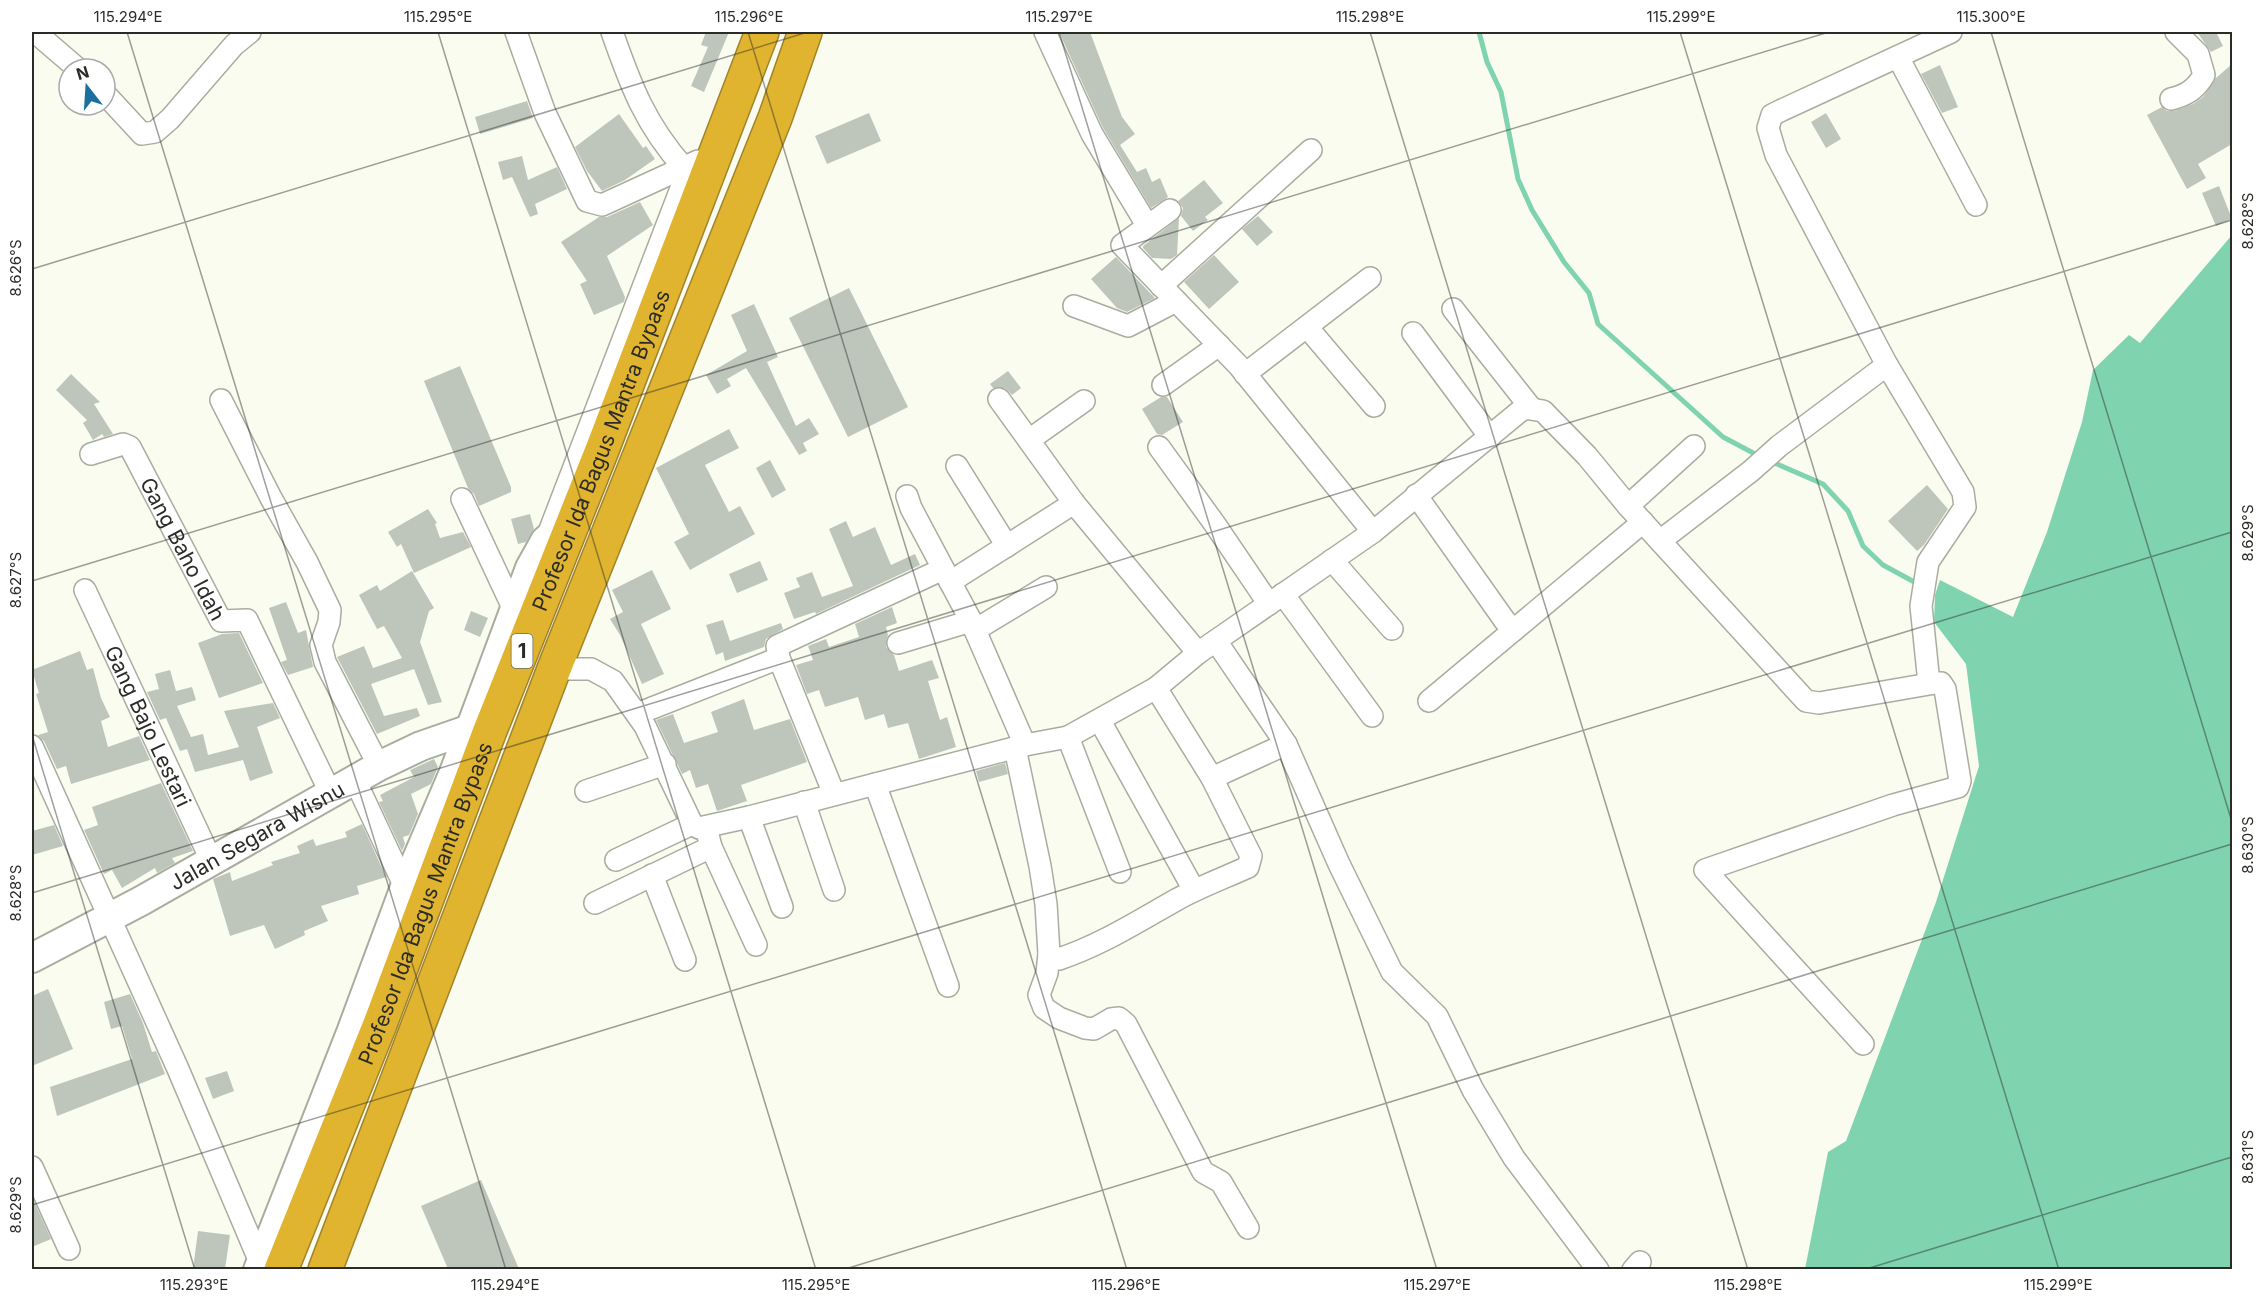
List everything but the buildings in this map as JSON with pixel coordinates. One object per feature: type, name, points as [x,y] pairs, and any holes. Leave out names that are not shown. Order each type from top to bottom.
[{"type":"highway","name":"Profesor Ida Bagus Mantra Bypass","points":[[266,1268],[380,1024],[479,731],[509,687],[531,626],[577,514],[696,162],[762,32]]},
{"type":"highway","name":"Profesor Ida Bagus Mantra Bypass","points":[[326,1269],[549,683],[770,129],[805,32]]},
{"type":"highway","points":[[509,687],[549,683]]},
{"type":"street","points":[[117,107],[142,134],[151,133],[170,119],[234,45],[250,32]]},
{"type":"street","points":[[516,32],[545,112],[587,201],[602,205],[696,162]]},
{"type":"street","points":[[612,32],[645,115],[667,149],[696,162]]},
{"type":"street","points":[[1046,32],[1092,134],[1147,225]]},
{"type":"street","points":[[1929,684],[1921,606],[1928,562],[1965,507],[1964,496],[1887,365],[1776,155],[1768,128],[1772,116],[1782,110],[1951,32]]},
{"type":"street","points":[[2171,99],[2191,91],[2199,85],[2204,75],[2198,54],[2176,32]]},
{"type":"street","points":[[39,33],[65,57]]},
{"type":"street","points":[[1898,57],[1976,205]]},
{"type":"street","points":[[1161,285],[1311,150]]},
{"type":"street","points":[[266,1268],[405,887],[479,731],[530,568],[545,541],[696,162]]},
{"type":"street","points":[[1170,210],[1122,244],[1245,374],[1373,532]]},
{"type":"street","points":[[1245,374],[1370,278]]},
{"type":"street","points":[[1074,306],[1128,326],[1176,301]]},
{"type":"street","points":[[1453,309],[1531,408]]},
{"type":"street","points":[[1306,327],[1374,406]]},
{"type":"street","points":[[1413,333],[1490,437]]},
{"type":"street","points":[[1163,385],[1219,345]]},
{"type":"street","points":[[1660,541],[1751,471],[1779,446],[1887,365]]},
{"type":"street","points":[[221,399],[330,610],[329,622],[321,645],[325,662],[379,765]]},
{"type":"street","points":[[999,399],[1074,503],[1198,653]]},
{"type":"street","points":[[1029,440],[1084,401]]},
{"type":"street","points":[[616,860],[749,817],[804,802],[1020,746],[1068,737],[1156,688],[1198,653],[1373,532],[1519,412],[1531,408],[1543,411],[1587,456],[1628,506],[1806,700],[1819,703],[1941,683],[1945,690],[1960,781],[1958,787],[1893,805],[1705,870],[1863,1044]]},
{"type":"street","name":"Gang Baho Idah","points":[[91,454],[123,444],[130,447],[220,621],[247,620],[330,792]]},
{"type":"street","points":[[1628,506],[1694,446]]},
{"type":"street","points":[[1159,447],[1214,523],[1372,716]]},
{"type":"street","points":[[957,466],[1006,546]]},
{"type":"street","points":[[1416,495],[1505,621],[1514,630]]},
{"type":"street","points":[[907,496],[910,508],[973,626],[1020,746],[1046,904],[1049,954],[1047,973],[1039,995],[1044,1008],[1059,1018],[1085,1028],[1094,1029],[1111,1019],[1119,1018],[1126,1024],[1203,1172],[1221,1182],[1248,1228]]},
{"type":"street","points":[[462,499],[515,612]]},
{"type":"street","points":[[834,794],[779,658],[778,645],[947,576],[1006,546],[1074,503]]},
{"type":"street","points":[[545,541],[577,514]]},
{"type":"street","points":[[1429,701],[1643,522]]},
{"type":"street","points":[[1332,560],[1392,629]]},
{"type":"street","points":[[898,643],[973,626],[1046,587]]},
{"type":"street","name":"Gang Bajo Lestari","points":[[85,590],[212,862]]},
{"type":"street","points":[[1216,641],[1286,744],[1339,864],[1392,972],[1437,1016],[1473,1090],[1514,1158],[1598,1269]]},
{"type":"street","points":[[637,714],[779,658]]},
{"type":"street","points":[[549,683],[591,669],[614,681],[637,714],[703,833],[756,945]]},
{"type":"street","points":[[1049,954],[1059,959],[1079,952],[1140,922],[1194,890],[1248,867],[1251,862],[1251,856],[1212,778],[1156,688]]},
{"type":"street","points":[[1100,721],[1194,890]]},
{"type":"street","name":"Jalan Segara Wisnu","points":[[32,958],[212,862],[379,765],[421,746],[479,731]]},
{"type":"street","points":[[1068,737],[1120,872]]},
{"type":"street","points":[[1212,778],[1286,744]]},
{"type":"street","points":[[32,746],[266,1268]]},
{"type":"street","points":[[586,791],[665,765]]},
{"type":"street","points":[[355,780],[405,887]]},
{"type":"street","points":[[874,784],[948,986]]},
{"type":"street","points":[[804,802],[834,890]]},
{"type":"street","points":[[749,817],[782,907]]},
{"type":"street","points":[[595,903],[652,875],[703,833]]},
{"type":"street","points":[[652,875],[684,960]]},
{"type":"street","points":[[32,1167],[69,1249]]},
{"type":"shaded area","points":[[2232,235],[2232,1269],[1805,1269],[1828,1152],[1846,1141],[1936,902],[1979,766],[1966,664],[1934,622],[1935,595],[1940,580],[2013,617],[2047,532],[2082,422],[2093,370],[2129,335],[2140,343]]},
{"type":"waterway","points":[[1479,32],[1487,62],[1501,92],[1518,179],[1532,210],[1564,262],[1589,293],[1598,324],[1723,437],[1759,456]]},
{"type":"waterway","points":[[1770,461],[1823,484],[1848,511],[1863,546],[1883,565],[1918,584]]}]
